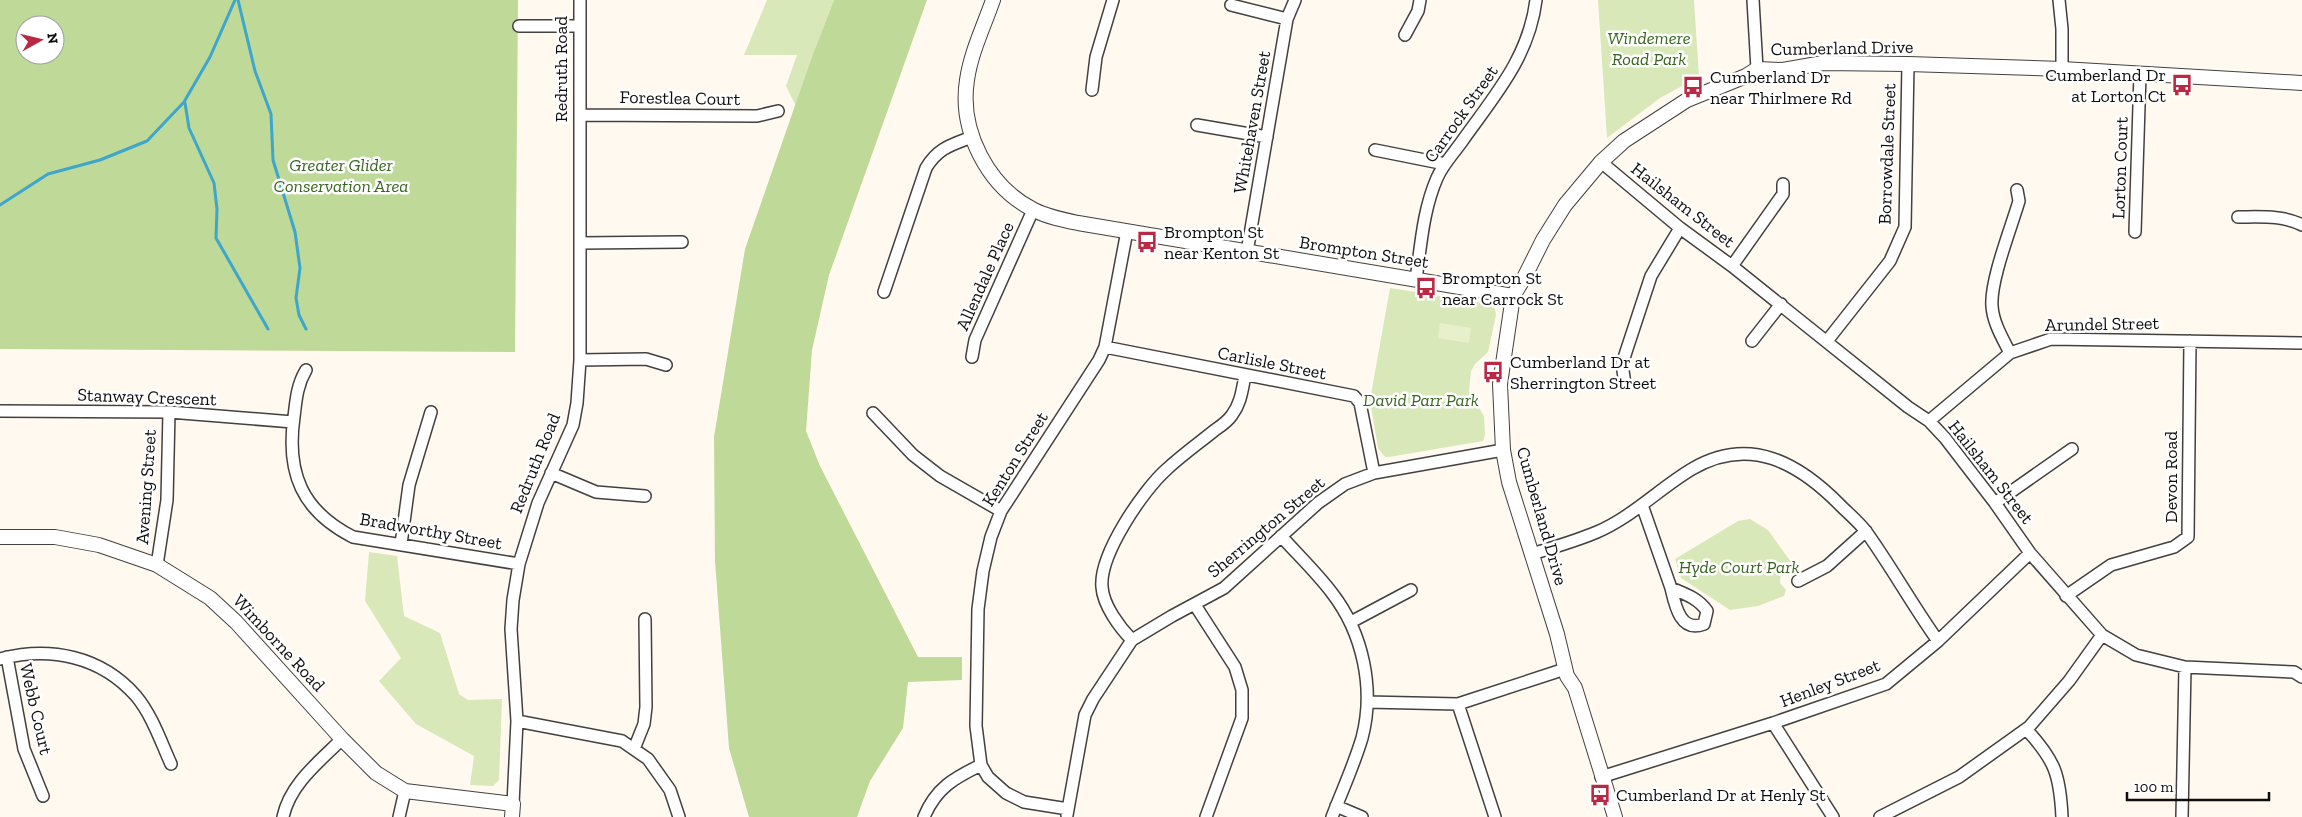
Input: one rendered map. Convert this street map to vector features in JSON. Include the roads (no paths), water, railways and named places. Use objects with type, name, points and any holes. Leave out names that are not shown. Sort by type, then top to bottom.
[{"type":"street","name":"Redruth Road","points":[[513,810],[517,721],[511,630],[512,600],[519,564],[538,503],[573,425],[577,403],[580,360],[580,0]]},
{"type":"street","name":"Brompton Street","points":[[993,0],[972,56],[966,80],[966,111],[972,137],[983,161],[997,181],[1014,197],[1034,210],[1053,218],[1513,296]]},
{"type":"street","points":[[1092,90],[1096,58],[1113,0]]},
{"type":"street","name":"Whitehaven Street","points":[[1248,252],[1287,19],[1295,0]]},
{"type":"street","points":[[1405,35],[1418,11],[1420,0]]},
{"type":"street","name":"Carrock Street","points":[[1416,279],[1427,208],[1438,178],[1445,164],[1514,68],[1527,42],[1534,18],[1536,0]]},
{"type":"street","points":[[1753,0],[1757,69]]},
{"type":"street","points":[[2060,0],[2062,69]]},
{"type":"street","points":[[1231,5],[1287,19]]},
{"type":"street","points":[[520,26],[580,26]]},
{"type":"street","name":"Cumberland Drive","points":[[1614,817],[1575,688],[1565,669],[1561,647],[1509,482],[1502,450],[1500,384],[1513,296],[1543,240],[1565,205],[1601,162],[1631,136],[1687,100],[1746,76],[1757,69],[1782,70],[1823,64],[1908,64],[2062,69],[2302,83]]},
{"type":"street","name":"Borrowdale Street","points":[[1826,340],[1890,261],[1905,227],[1908,64]]},
{"type":"street","name":"Lorton Court","points":[[2135,232],[2140,74]]},
{"type":"street","name":"Forestlea Court","points":[[580,114],[757,116],[778,111]]},
{"type":"street","points":[[1197,125],[1267,137]]},
{"type":"street","points":[[884,292],[926,168],[935,154],[942,149],[972,137]]},
{"type":"street","points":[[1375,150],[1445,164]]},
{"type":"street","name":"Hailsham Street","points":[[1601,162],[1680,228],[1732,266],[1908,407],[1929,421],[1945,438],[1995,503],[2030,553],[2102,635],[2136,655],[2185,667],[2294,672],[2302,677]]},
{"type":"street","points":[[1732,266],[1783,194],[1783,184]]},
{"type":"street","points":[[2010,353],[1996,323],[1992,307],[1993,288],[2020,201],[2017,190]]},
{"type":"street","name":"Allendale Place","points":[[972,357],[975,340],[1034,210]]},
{"type":"street","points":[[2238,216],[2272,216],[2294,221],[2302,225]]},
{"type":"street","points":[[1625,384],[1622,364],[1650,276],[1680,228]]},
{"type":"street","name":"Kenton Street","points":[[980,765],[976,726],[978,609],[983,571],[991,537],[1001,511],[1099,360],[1104,347],[1127,231]]},
{"type":"street","points":[[580,242],[682,242]]},
{"type":"street","points":[[1752,341],[1781,304]]},
{"type":"street","name":"Arundel Street","points":[[1929,421],[2010,353],[2051,339],[2302,343]]},
{"type":"street","name":"Devon Road","points":[[2066,596],[2111,565],[2174,547],[2188,537],[2190,341]]},
{"type":"street","name":"Carlisle Street","points":[[1104,347],[1354,396],[1360,403],[1374,474]]},
{"type":"street","points":[[580,360],[646,359],[666,365]]},
{"type":"street","name":"Bradworthy Street","points":[[306,370],[298,384],[291,445],[294,469],[299,485],[318,514],[334,528],[353,537],[519,564]]},
{"type":"street","points":[[1132,640],[1126,635],[1106,602],[1102,588],[1103,570],[1129,514],[1137,503],[1165,470],[1231,418],[1240,403],[1245,376]]},
{"type":"street","name":"Stanway Crescent","points":[[0,411],[169,412],[293,422]]},
{"type":"street","name":"Avening Street","points":[[157,564],[166,500],[169,412]]},
{"type":"street","points":[[401,544],[409,485],[431,412]]},
{"type":"street","points":[[873,413],[913,455],[940,476],[1001,511]]},
{"type":"street","points":[[1995,503],[2072,449]]},
{"type":"street","name":"Sherrington Street","points":[[1067,813],[1085,715],[1093,699],[1132,640],[1224,588],[1318,503],[1345,484],[1374,474],[1502,450]]},
{"type":"street","points":[[1532,554],[1598,531],[1642,505],[1693,468],[1736,455],[1753,454],[1775,458],[1792,465],[1830,495],[1866,532],[1938,641]]},
{"type":"street","points":[[551,473],[596,492],[645,496]]},
{"type":"street","points":[[1642,505],[1671,588]]},
{"type":"street","points":[[1798,581],[1827,566],[1866,532]]},
{"type":"street","points":[[1281,536],[1332,592],[1351,622],[1362,656],[1367,702],[1362,737],[1334,812],[1362,817]]},
{"type":"street","name":"Wimborne Road","points":[[0,537],[54,537],[100,545],[157,564],[210,598],[236,622],[342,739],[376,773],[405,791],[513,810]]},
{"type":"street","name":"Henley Street","points":[[1601,777],[1773,723],[1886,684],[1938,641],[2030,553]]},
{"type":"street","points":[[1351,622],[1411,590]]},
{"type":"street","points":[[1195,605],[1235,667],[1242,690],[1242,718],[1206,817]]},
{"type":"street","points":[[634,749],[644,724],[646,706],[645,619]]},
{"type":"street","points":[[1880,817],[1958,777],[2026,729],[2069,681],[2102,635]]},
{"type":"street","points":[[3,658],[54,653],[76,656],[98,667],[136,696],[147,712],[171,764]]},
{"type":"street","name":"Webb Court","points":[[3,658],[24,749],[44,796]]},
{"type":"street","points":[[2182,817],[2185,667]]},
{"type":"street","points":[[1367,702],[1458,704],[1565,669]]},
{"type":"street","points":[[1458,704],[1495,817]]},
{"type":"street","points":[[517,721],[622,741],[648,759],[670,790],[679,817]]},
{"type":"street","points":[[1773,723],[1833,817]]},
{"type":"street","points":[[2026,729],[2045,750],[2056,773],[2061,791],[2062,817]]},
{"type":"street","points":[[283,817],[291,795],[301,780],[342,739]]},
{"type":"street","points":[[924,817],[935,796],[952,780],[980,765],[988,777],[1006,793],[1024,802],[1067,813]]},
{"type":"street","points":[[400,817],[405,791]]},
{"type":"waterway","points":[[0,205],[48,174],[100,160],[147,141],[184,102],[210,57],[235,0]]},
{"type":"waterway","points":[[238,0],[255,71],[271,114],[273,160],[295,232],[300,268],[296,298],[299,315],[306,329]]},
{"type":"waterway","points":[[185,103],[189,128],[214,183],[217,209],[216,238],[268,329]]},
{"type":"place","name":"Cumberland Dr at Lorton Ct","points":[[2182,85]]},
{"type":"place","name":"Cumberland Dr near Thirlmere Rd","points":[[1693,87]]},
{"type":"place","name":"Brompton St near Kenton St","points":[[1147,242]]},
{"type":"place","name":"Brompton St near Carrock St","points":[[1426,288]]},
{"type":"place","name":"Cumberland Dr at Sherrington Street","points":[[1493,372]]},
{"type":"place","name":"Cumberland Dr at Henly St","points":[[1600,795]]},
{"type":"park label","name":"Windemere Road Park","points":[[1649,48]]},
{"type":"park label","name":"Greater Glider Conservation Area","points":[[341,175]]},
{"type":"park label","name":"David Parr Park","points":[[1421,400]]},
{"type":"park label","name":"Hyde Court Park","points":[[1739,567]]}]
